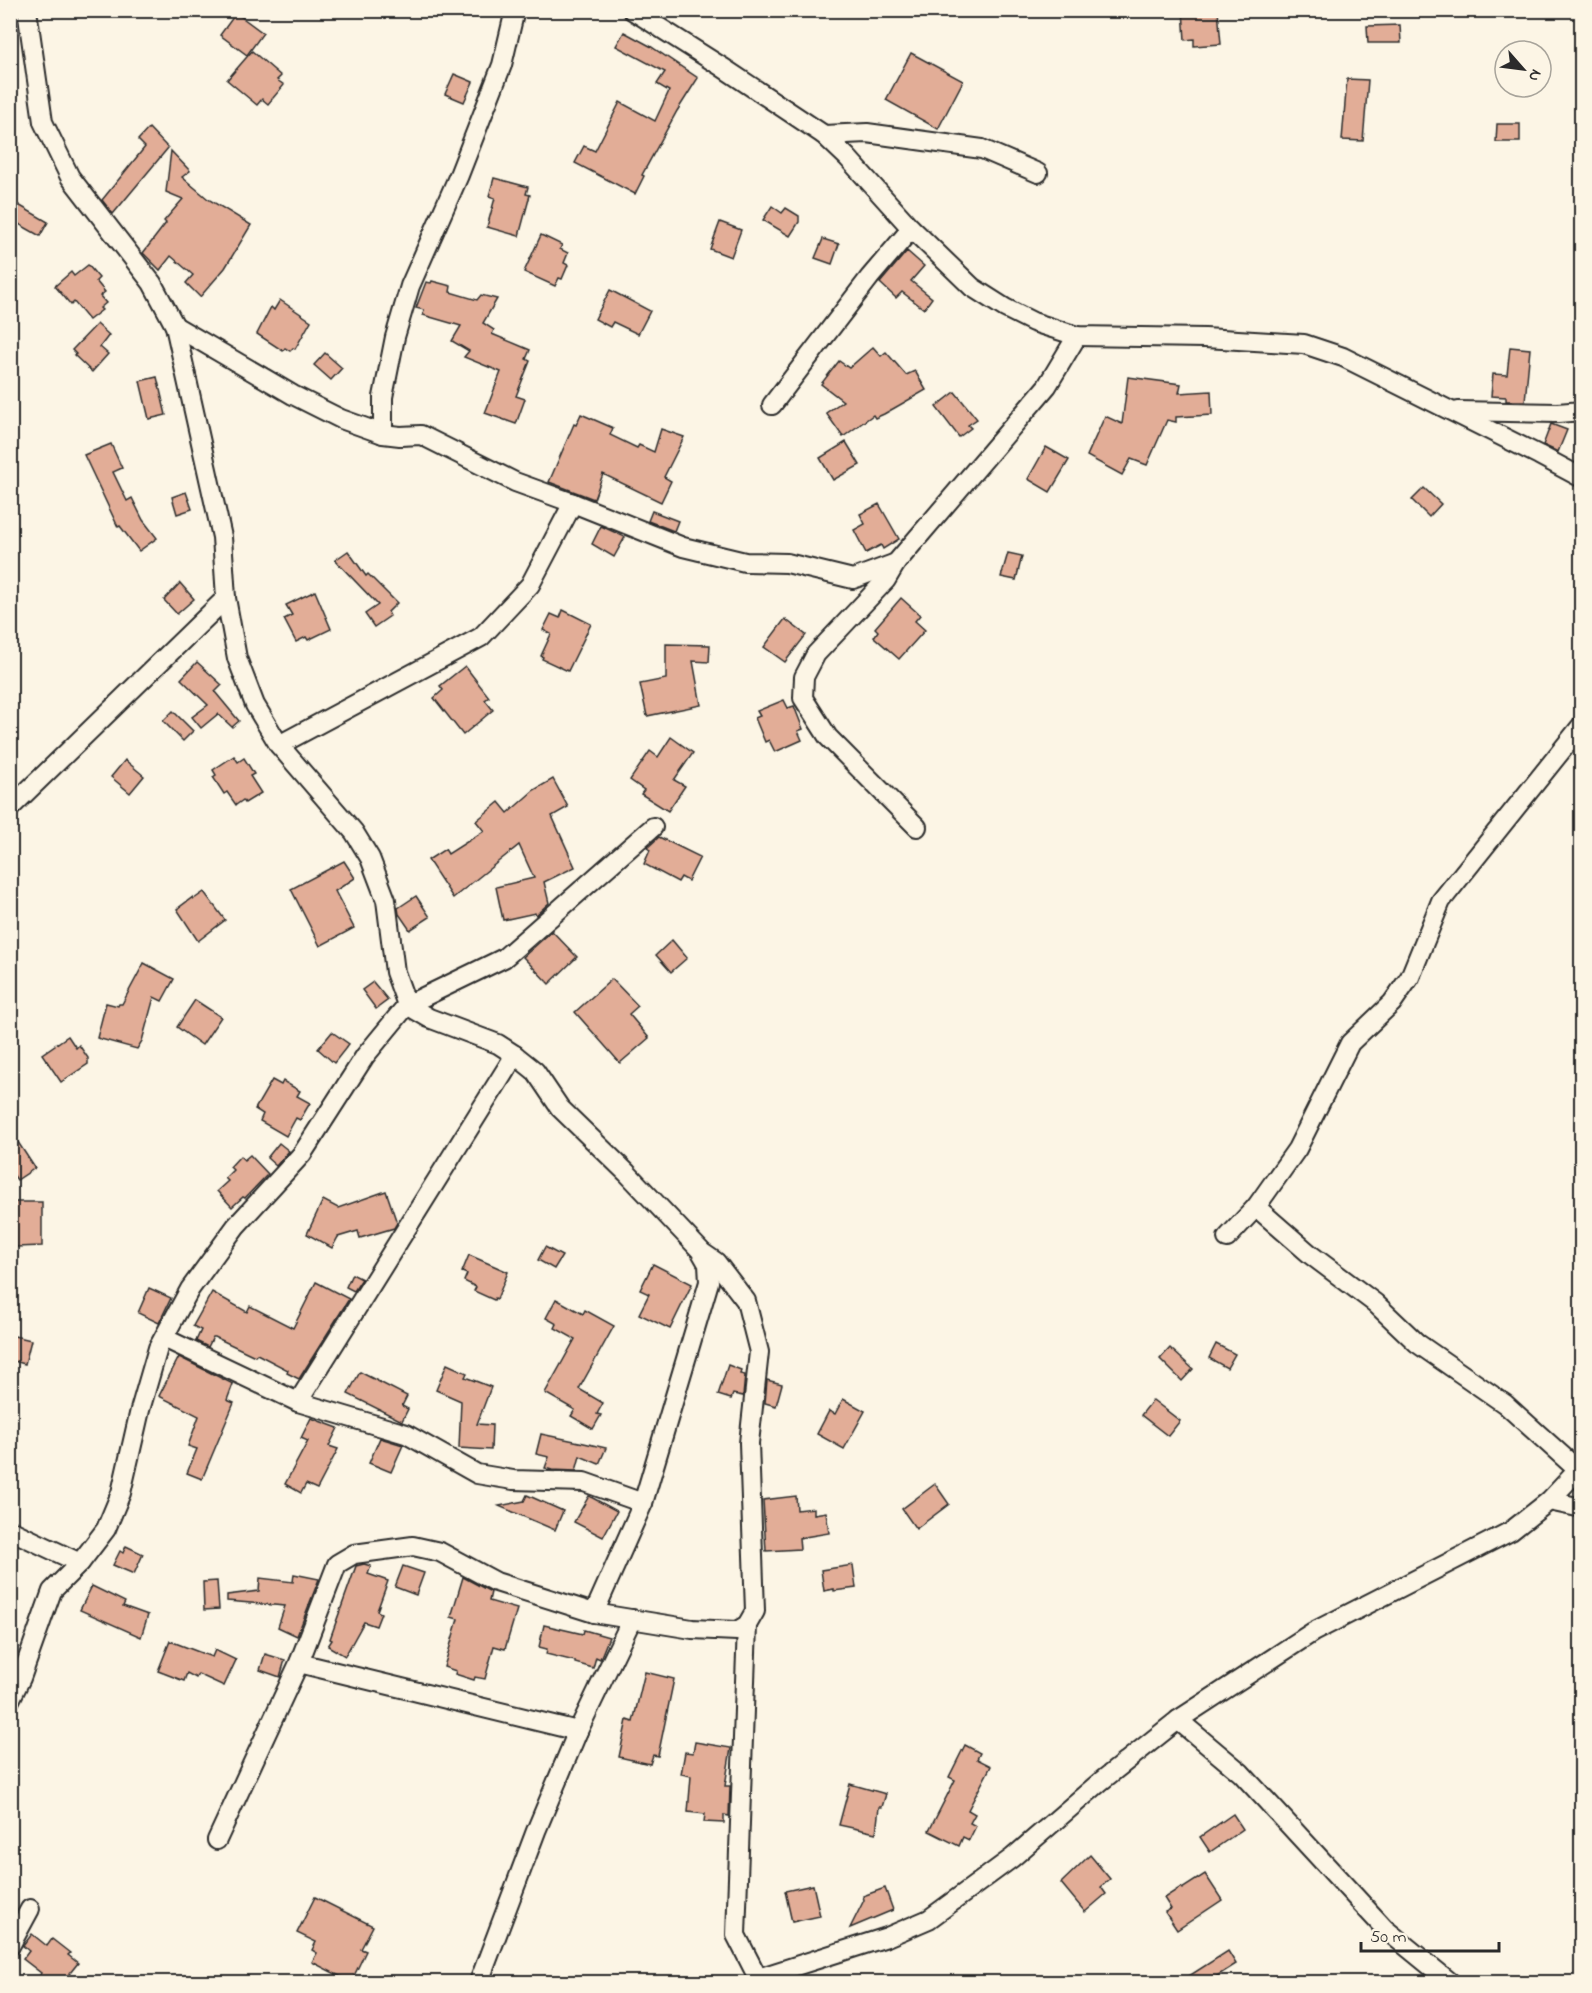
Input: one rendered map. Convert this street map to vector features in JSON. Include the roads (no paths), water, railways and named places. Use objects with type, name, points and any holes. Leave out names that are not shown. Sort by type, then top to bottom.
[{"type":"street","points":[[27,10],[43,123],[70,177],[152,283],[175,326],[222,537],[226,598],[237,658],[255,705],[279,745],[354,832],[370,858],[386,900],[395,972],[407,1005],[429,1018],[498,1044],[535,1071],[560,1108],[627,1173],[700,1250],[716,1262],[746,1301],[759,1352],[749,1443],[755,1611],[747,1625],[736,1935],[756,1980],[887,1937],[929,1919],[1012,1858],[1100,1782],[1178,1720],[1313,1632],[1510,1531],[1549,1501],[1580,1467],[1505,1404],[1417,1343],[1375,1303],[1311,1255],[1256,1207]]},
{"type":"street","points":[[383,434],[384,397],[394,337],[410,286],[459,175],[501,65],[515,10]]},
{"type":"street","points":[[632,10],[824,135],[910,227],[972,286],[996,303],[1033,322],[1077,336],[1205,338],[1304,344],[1343,357],[1581,478]]},
{"type":"street","points":[[824,135],[867,133],[982,149],[1038,173]]},
{"type":"street","points":[[772,405],[910,227]]},
{"type":"street","points":[[175,326],[341,419],[383,434],[421,435],[516,482],[683,547],[745,562],[787,563],[853,579],[896,563]]},
{"type":"street","points":[[917,827],[828,737],[803,698],[804,677],[816,654],[885,580],[896,563],[1047,386],[1077,336]]},
{"type":"street","points":[[1453,411],[1558,413],[1581,411]]},
{"type":"street","points":[[279,745],[481,638],[530,585],[573,503]]},
{"type":"street","points":[[10,808],[226,598]]},
{"type":"street","points":[[1227,1238],[1256,1207],[1297,1149],[1350,1043],[1392,1003],[1410,977],[1441,901],[1581,725]]},
{"type":"street","points":[[10,1700],[21,1678],[52,1591],[80,1563],[106,1529],[121,1493],[140,1410],[158,1348],[197,1280],[236,1226],[302,1154],[365,1056],[407,1005],[504,958],[653,827]]},
{"type":"street","points":[[298,1402],[515,1055]]},
{"type":"street","points":[[594,1612],[643,1503],[709,1282],[708,1264],[700,1250]]},
{"type":"street","points":[[164,1338],[298,1402],[406,1434],[477,1474],[513,1480],[584,1482],[643,1503]]},
{"type":"street","points":[[1549,1501],[1581,1508]]},
{"type":"street","points":[[10,1530],[80,1563]]},
{"type":"street","points":[[217,1840],[299,1663],[337,1564],[354,1554],[383,1548],[413,1546],[440,1552],[496,1582],[594,1612],[692,1629],[737,1631],[747,1625]]},
{"type":"street","points":[[479,1983],[536,1831],[578,1731],[632,1619]]},
{"type":"street","points":[[299,1663],[578,1731]]},
{"type":"street","points":[[1178,1720],[1241,1773],[1385,1929],[1450,1983]]},
{"type":"street","points":[[10,1946],[30,1909]]}]
